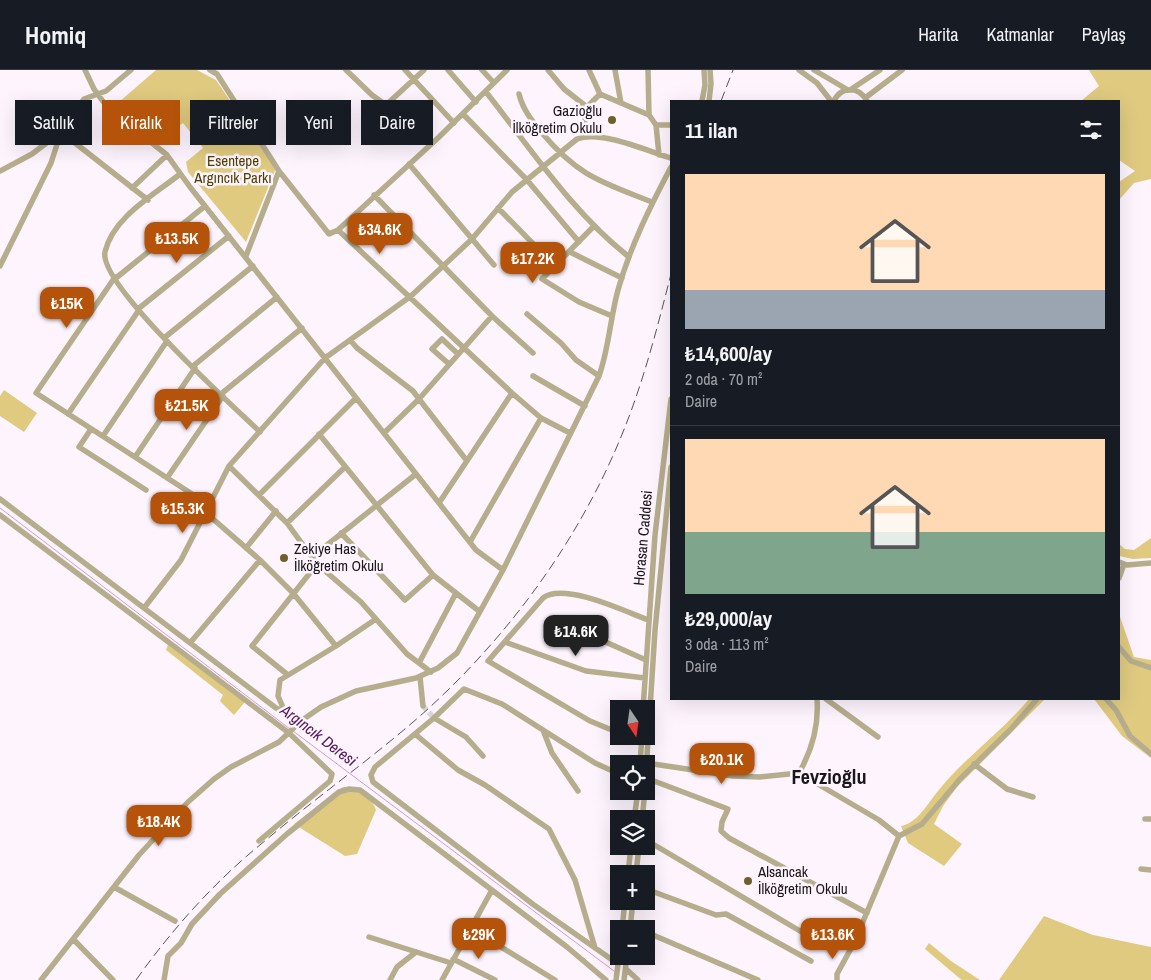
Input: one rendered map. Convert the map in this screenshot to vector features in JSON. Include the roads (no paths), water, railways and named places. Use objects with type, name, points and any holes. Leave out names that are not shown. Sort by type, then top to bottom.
[{"type":"street","points":[[85,70],[97,94],[113,112],[167,155],[205,206],[470,542],[482,556],[503,570]]},
{"type":"street","points":[[85,100],[106,91],[131,70]]},
{"type":"street","points":[[210,70],[219,72],[279,172],[329,234],[338,230],[430,145]]},
{"type":"street","points":[[346,70],[379,100]]},
{"type":"street","points":[[405,70],[454,123]]},
{"type":"street","points":[[392,100],[424,70]]},
{"type":"street","points":[[448,70],[476,102]]},
{"type":"street","points":[[482,70],[494,83]]},
{"type":"street","points":[[433,142],[507,70]]},
{"type":"street","points":[[548,70],[564,89],[587,107]]},
{"type":"street","points":[[589,70],[600,94],[649,115],[656,125],[659,154]]},
{"type":"street","points":[[614,70],[621,103]]},
{"type":"street","points":[[648,70],[649,115]]},
{"type":"street","points":[[702,100],[705,86],[704,70]]},
{"type":"street","points":[[709,100],[712,84],[710,70]]},
{"type":"street","points":[[799,70],[817,83],[831,100]]},
{"type":"street","points":[[814,70],[849,90],[859,92],[866,100],[902,70]]},
{"type":"street","points":[[833,100],[838,94],[849,90],[880,70]]},
{"type":"street","points":[[486,92],[574,205],[594,226],[629,257]]},
{"type":"street","points":[[519,94],[529,117],[559,154],[589,177],[652,202]]},
{"type":"street","points":[[582,137],[587,107],[600,94]]},
{"type":"street","points":[[463,114],[526,180],[579,242]]},
{"type":"street","points":[[656,125],[670,125]]},
{"type":"street","points":[[144,608],[175,570],[229,466],[325,358],[410,296],[472,240],[512,192],[526,180],[582,137],[602,138],[670,158]]},
{"type":"street","points":[[0,171],[32,154],[44,145]]},
{"type":"street","points":[[0,266],[51,163],[57,145]]},
{"type":"street","points":[[77,145],[148,200]]},
{"type":"street","points":[[132,188],[167,155]]},
{"type":"street","points":[[409,164],[494,265]]},
{"type":"street","points":[[41,980],[151,841],[197,794],[231,767],[279,742],[299,723],[322,707],[349,694],[420,677],[448,661],[460,648],[503,570],[599,376],[605,356],[612,316],[629,257],[652,202],[670,169]]},
{"type":"street","points":[[246,256],[279,172]]},
{"type":"street","points":[[180,174],[120,223],[106,249],[106,262],[139,309],[165,340],[260,432]]},
{"type":"street","points":[[374,195],[442,267],[533,353]]},
{"type":"street","points":[[205,206],[115,277],[36,393],[210,505]]},
{"type":"street","points":[[498,208],[556,267]]},
{"type":"street","points":[[594,226],[556,267],[542,279],[579,302],[612,316]]},
{"type":"street","points":[[338,230],[512,393],[541,418],[570,433]]},
{"type":"street","points":[[68,414],[139,309],[229,236]]},
{"type":"street","points":[[570,252],[622,278]]},
{"type":"street","points":[[103,436],[165,340],[253,266]]},
{"type":"street","points":[[135,457],[194,367],[277,297]]},
{"type":"street","points":[[527,314],[561,342],[576,360],[599,376]]},
{"type":"street","points":[[384,433],[419,399],[492,316]]},
{"type":"street","points":[[168,478],[222,395],[302,328]]},
{"type":"street","points":[[449,364],[432,349],[442,339],[458,354]]},
{"type":"street","points":[[350,340],[356,348],[413,391],[467,461]]},
{"type":"street","points":[[533,376],[585,406]]},
{"type":"street","points":[[439,503],[512,393]]},
{"type":"street","points":[[260,494],[356,398]]},
{"type":"street","name":"Horasan Caddesi","points":[[644,700],[657,516],[670,408]]},
{"type":"street","points":[[470,542],[541,418]]},
{"type":"street","points":[[91,428],[79,447],[146,490]]},
{"type":"street","points":[[319,434],[433,575],[479,612]]},
{"type":"street","points":[[229,466],[260,494],[287,523],[317,564],[361,602],[407,654],[431,672]]},
{"type":"street","points":[[287,523],[345,467]]},
{"type":"street","points":[[312,556],[416,474]]},
{"type":"street","name":"Horasan Caddesi","points":[[647,755],[655,630],[670,489]]},
{"type":"street","points":[[0,499],[276,708],[299,723]]},
{"type":"street","points":[[246,548],[276,511]]},
{"type":"street","points":[[206,512],[260,560],[293,593],[336,646]]},
{"type":"street","points":[[0,515],[290,732],[329,771],[332,778],[259,841]]},
{"type":"street","points":[[341,533],[405,600],[433,575]]},
{"type":"street","points":[[190,643],[260,560]]},
{"type":"street","points":[[1121,563],[1151,563]]},
{"type":"street","points":[[288,675],[252,646],[317,564]]},
{"type":"street","points":[[610,729],[590,721],[488,661],[543,598],[554,592],[589,599],[648,620]]},
{"type":"street","points":[[419,663],[456,593]]},
{"type":"street","points":[[286,713],[279,701],[280,680],[376,619]]},
{"type":"street","points":[[583,632],[646,660]]},
{"type":"street","points":[[505,642],[586,671],[645,678]]},
{"type":"street","points":[[1120,648],[1131,661],[1151,668]]},
{"type":"street","points":[[420,677],[424,706]]},
{"type":"street","points":[[610,770],[595,763],[502,704],[464,689],[434,718],[373,769],[371,775],[372,782],[534,905],[610,958]]},
{"type":"street","points":[[799,773],[813,742],[817,718],[817,700]]},
{"type":"street","points":[[827,700],[878,737]]},
{"type":"street","points":[[837,980],[837,974],[854,943],[899,836],[922,824],[974,764],[1011,729],[1036,700]]},
{"type":"street","points":[[1107,700],[1116,710],[1130,736],[1151,754]]},
{"type":"street","points":[[434,718],[466,737],[483,756]]},
{"type":"street","points":[[542,730],[552,752],[578,791]]},
{"type":"street","points":[[414,734],[458,770],[484,785],[552,832],[575,880],[595,948]]},
{"type":"street","points":[[655,763],[732,776],[760,777],[799,773],[879,820],[899,836]]},
{"type":"street","points":[[974,764],[1007,789],[1033,797]]},
{"type":"street","points":[[655,781],[728,809],[722,822],[721,831],[729,838],[867,913]]},
{"type":"street","points":[[164,980],[168,956],[181,943],[192,924],[220,894],[287,834],[346,789],[360,790],[573,951],[606,980]]},
{"type":"street","points":[[655,845],[800,931],[854,943]]},
{"type":"street","points":[[1141,870],[1151,870]]},
{"type":"street","points":[[114,887],[176,921]]},
{"type":"street","points":[[442,980],[492,890]]},
{"type":"street","points":[[655,892],[716,915],[726,914],[811,961]]},
{"type":"street","points":[[470,928],[555,980]]},
{"type":"street","points":[[655,936],[758,980]]},
{"type":"street","points":[[369,937],[452,961],[495,980]]},
{"type":"street","points":[[74,940],[113,980]]},
{"type":"street","points":[[390,980],[397,967],[416,952]]},
{"type":"street","points":[[616,980],[618,965]]},
{"type":"street","points":[[624,980],[626,965]]},
{"type":"street","points":[[626,969],[638,980]]},
{"type":"waterway","name":"Argıncık Deresi","points":[[0,508],[290,729]]},
{"type":"waterway","name":"Argıncık Deresi","points":[[293,731],[614,971]]},
{"type":"tunnel","points":[[423,706],[434,718]]},
{"type":"railway","points":[[721,100],[733,70]]},
{"type":"railway","points":[[136,980],[180,923],[230,871],[286,823],[429,708],[492,644],[520,609],[547,573],[571,535],[613,456],[642,379],[670,278]]},
{"type":"place","name":"Gazioğlu İlköğretim Okulu","points":[[612,120]]},
{"type":"place","name":"Zekiye Has İlköğretim Okulu","points":[[284,558]]},
{"type":"place","name":"Alsancak İlköğretim Okulu","points":[[748,881]]},
{"type":"district","name":"Fevzioğlu","points":[[829,777]]},
{"type":"park label","name":"Esentepe Argıncık Parkı","points":[[233,170]]}]
